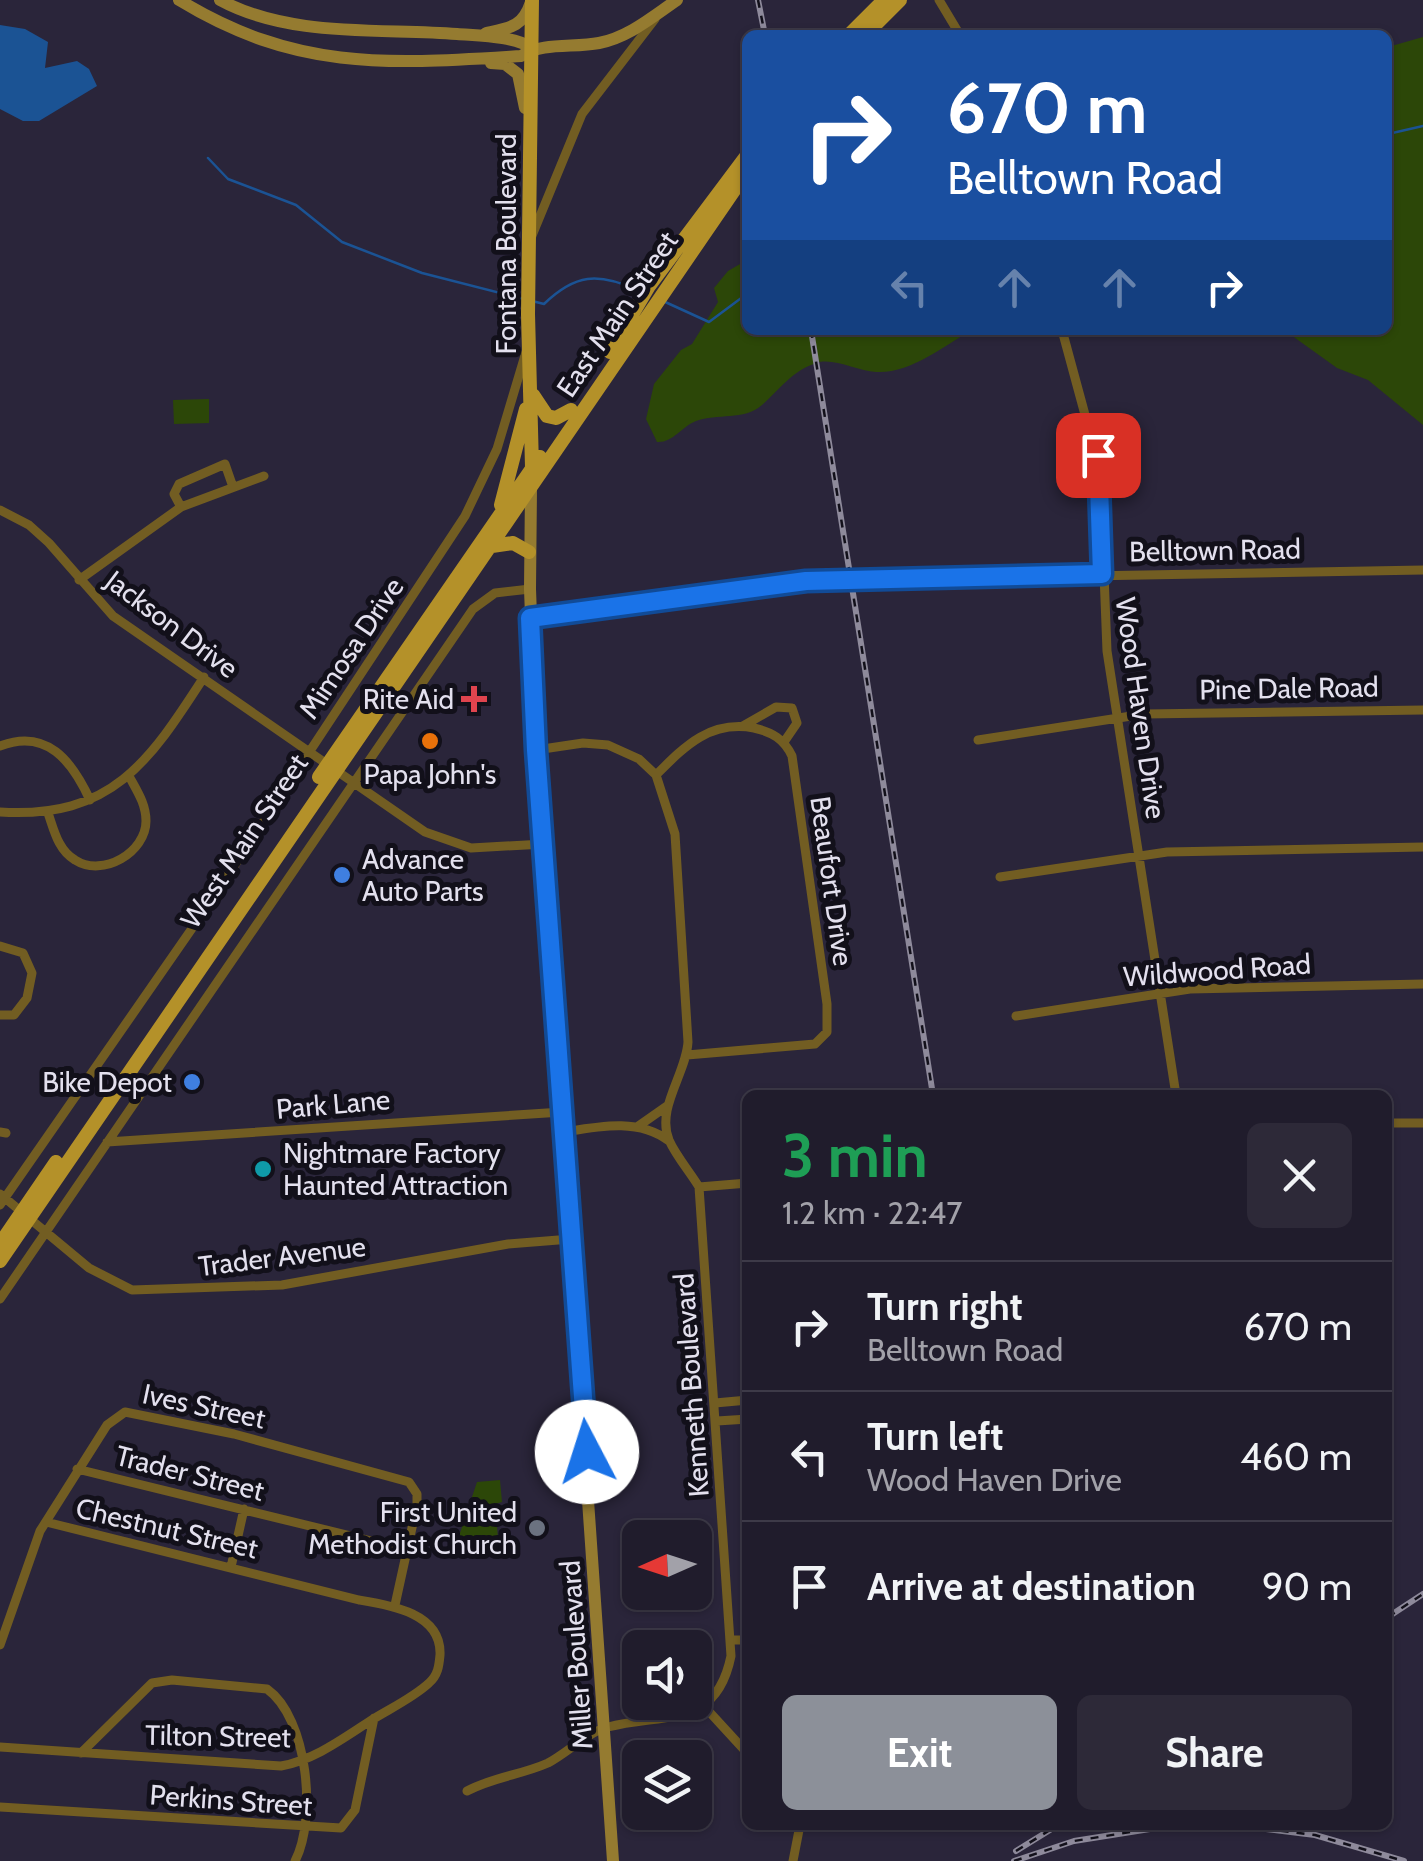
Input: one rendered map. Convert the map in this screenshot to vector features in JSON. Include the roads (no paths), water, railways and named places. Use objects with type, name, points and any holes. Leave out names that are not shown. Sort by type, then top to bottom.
[{"type":"main road","name":"Fontana Boulevard","points":[[531,488],[528,292],[532,0]]},
{"type":"main road","points":[[854,30],[884,0]]},
{"type":"main road","points":[[870,30],[900,0]]},
{"type":"main road","name":"East Main Street","points":[[532,468],[742,163]]},
{"type":"main road","name":"East Main Street","points":[[531,488],[652,294],[742,178]]},
{"type":"main road","points":[[531,389],[538,409],[547,416],[556,418],[571,410]]},
{"type":"main road","points":[[497,516],[531,389]]},
{"type":"main road","name":"West Main Street","points":[[0,1261],[26,1214],[532,468]]},
{"type":"main road","name":"West Main Street","points":[[331,768],[531,488]]},
{"type":"main road","points":[[491,546],[513,542],[529,552]]},
{"type":"main road","name":"West Main Street","points":[[0,1244],[26,1214]]},
{"type":"street","points":[[180,0],[242,33],[352,62],[521,56],[533,48],[613,39],[676,0]]},
{"type":"street","points":[[220,0],[322,28],[472,35],[521,41],[533,48]]},
{"type":"street","points":[[472,35],[514,28],[526,17],[532,0]]},
{"type":"street","points":[[939,0],[957,30]]},
{"type":"street","points":[[529,243],[582,114],[663,9]]},
{"type":"street","points":[[487,58],[488,38]]},
{"type":"street","points":[[469,60],[504,64],[518,74],[525,95],[525,160],[531,183]]},
{"type":"street","name":"Wood Haven Drive","points":[[1063,335],[1098,455],[1105,632],[1175,1090]]},
{"type":"street","name":"Mimosa Drive","points":[[2,1199],[450,539],[497,449],[529,344]]},
{"type":"street","points":[[181,507],[174,494],[179,484],[224,464],[233,486]]},
{"type":"street","points":[[79,580],[181,507],[264,476]]},
{"type":"street","name":"Miller Boulevard","points":[[531,488],[530,618],[536,750],[607,1727],[613,1861]]},
{"type":"street","name":"Jackson Drive","points":[[0,510],[29,525],[113,616],[354,784],[449,844],[489,849],[544,844]]},
{"type":"street","name":"Belltown Road","points":[[530,618],[806,581],[1423,570]]},
{"type":"street","points":[[0,1299],[472,609],[495,593],[530,589]]},
{"type":"street","points":[[0,812],[48,812],[90,800],[130,776],[160,744],[204,677]]},
{"type":"street","points":[[536,750],[583,743],[608,745],[639,759],[656,775],[704,733],[743,726],[776,707],[792,708],[797,723],[784,742],[743,726]]},
{"type":"street","name":"Pine Dale Road","points":[[978,740],[1174,712],[1423,710]]},
{"type":"street","points":[[0,746],[28,740],[46,743],[78,776],[90,800]]},
{"type":"street","name":"Beaufort Drive","points":[[687,1055],[806,1046],[827,1032],[827,1004],[792,756],[784,742]]},
{"type":"street","name":"Kenneth Boulevard","points":[[656,775],[675,834],[687,1055],[667,1106],[670,1141],[699,1187],[731,1640],[722,1686],[712,1695]]},
{"type":"street","points":[[48,812],[57,841],[76,862],[92,866],[121,860],[142,839],[146,824],[144,806],[130,776]]},
{"type":"street","points":[[1000,878],[1167,852],[1423,847]]},
{"type":"street","points":[[0,946],[23,953],[32,973],[20,1009],[14,1015],[0,1015]]},
{"type":"street","name":"Wildwood Road","points":[[1016,1016],[1211,987],[1423,984]]},
{"type":"street","points":[[637,1127],[667,1106]]},
{"type":"street","name":"Park Lane","points":[[107,1142],[562,1112]]},
{"type":"street","points":[[1392,1123],[1423,1122]]},
{"type":"street","points":[[564,1132],[637,1127],[670,1141]]},
{"type":"street","points":[[699,1187],[742,1183]]},
{"type":"street","name":"Trader Avenue","points":[[2,1199],[48,1230],[109,1282],[144,1291],[282,1284],[508,1244],[572,1238]]},
{"type":"street","points":[[715,1403],[742,1401]]},
{"type":"street","name":"Ives Street","points":[[0,1646],[25,1565],[46,1522],[107,1425],[125,1412],[234,1434],[409,1482],[418,1499],[395,1605]]},
{"type":"street","points":[[716,1421],[742,1419]]},
{"type":"street","name":"Trader Street","points":[[78,1469],[408,1550]]},
{"type":"street","points":[[231,1567],[244,1509]]},
{"type":"street","name":"Chestnut Street","points":[[46,1522],[395,1605]]},
{"type":"street","name":"Tilton Street","points":[[0,1747],[281,1766],[306,1760],[426,1686],[438,1670],[440,1648],[432,1629],[395,1605]]},
{"type":"street","points":[[731,1640],[742,1640]]},
{"type":"street","points":[[82,1754],[148,1686],[164,1680],[268,1690],[278,1698],[306,1760],[295,1861]]},
{"type":"street","points":[[712,1714],[742,1747]]},
{"type":"street","name":"Perkins Street","points":[[0,1808],[334,1829],[350,1820],[374,1718]]},
{"type":"street","points":[[467,1792],[552,1761],[607,1727],[659,1720]]},
{"type":"street","points":[[793,1861],[799,1830]]},
{"type":"water","points":[[0,25],[25,29],[48,42],[45,68],[77,61],[89,69],[97,86],[39,121],[23,121],[0,109]]},
{"type":"waterway","points":[[1392,133],[1423,126]]},
{"type":"waterway","points":[[208,158],[228,179],[296,205],[342,242],[422,273],[524,299]]},
{"type":"waterway","points":[[532,301],[544,304],[566,287],[587,279],[610,280],[637,290]]},
{"type":"waterway","points":[[663,301],[709,322],[742,297]]},
{"type":"railway","points":[[758,0],[764,30]]},
{"type":"railway","points":[[812,335],[932,1090]]},
{"type":"railway","points":[[1392,1614],[1423,1594]]},
{"type":"railway","points":[[1016,1851],[1050,1830]]},
{"type":"railway","points":[[1014,1861],[1074,1841],[1143,1830]]},
{"type":"railway","points":[[1274,1830],[1315,1835],[1404,1861]]},
{"type":"place","name":"Rite Aid","points":[[474,699]]},
{"type":"place","name":"Papa John's","points":[[430,741]]},
{"type":"place","name":"Advance Auto Parts","points":[[342,875]]},
{"type":"place","name":"Bike Depot","points":[[192,1082]]},
{"type":"place","name":"Nightmare Factory Haunted Attraction","points":[[263,1169]]},
{"type":"place","name":"First United Methodist Church","points":[[537,1528]]}]
